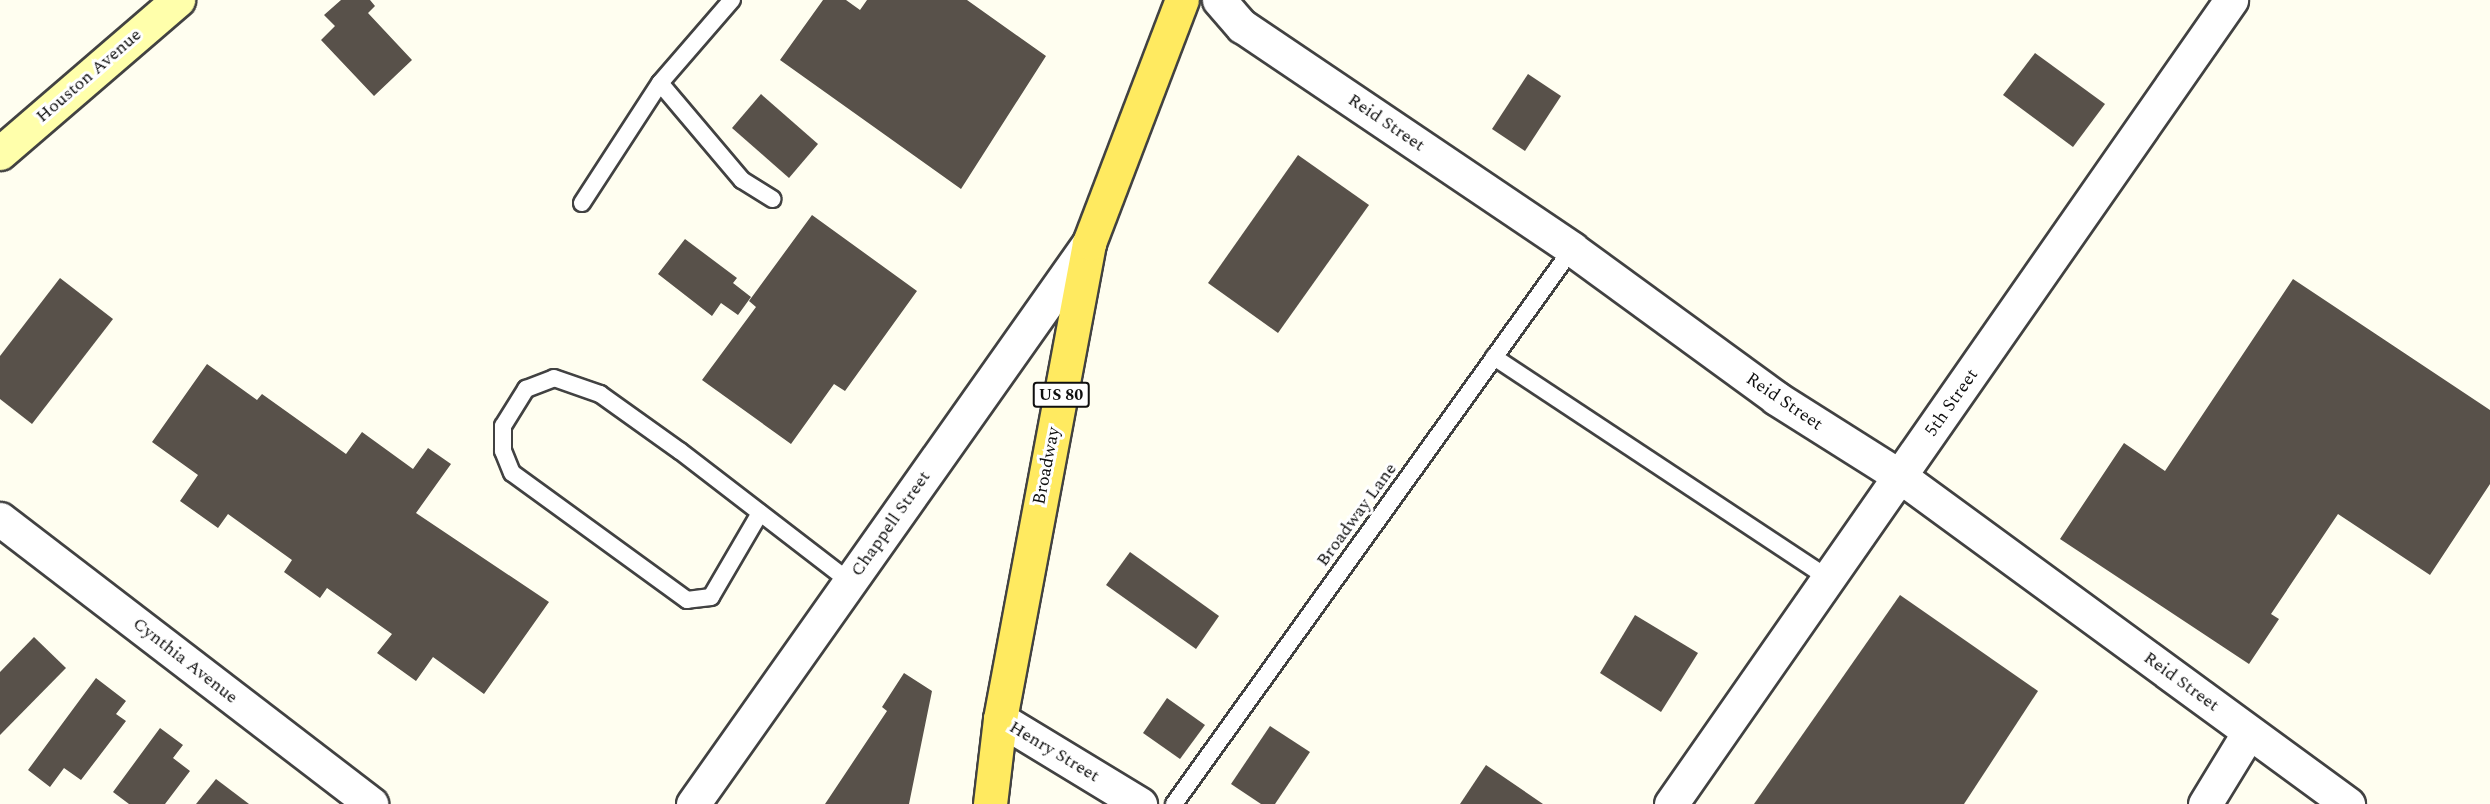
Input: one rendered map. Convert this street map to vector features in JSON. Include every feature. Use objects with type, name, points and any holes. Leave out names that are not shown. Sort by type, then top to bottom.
[{"type":"main road","name":"Broadway","points":[[990,804],[1000,719],[1089,243],[1182,0]]},
{"type":"street","name":"Houston Avenue","points":[[0,153],[177,0]]},
{"type":"street","name":"Reid Street","points":[[1220,0],[1242,26],[1572,249],[1776,398],[1901,477],[2348,804]]},
{"type":"street","name":"5th Street","points":[[1671,804],[1901,477],[2231,0]]},
{"type":"street","name":"Chappell Street","points":[[693,804],[1089,243]]},
{"type":"street","name":"Cynthia Avenue","points":[[0,519],[371,804]]},
{"type":"street","name":"Henry Street","points":[[1000,719],[1140,804]]},
{"type":"street","points":[[2205,804],[2249,732]]},
{"type":"lane","points":[[582,203],[660,83],[732,0]]},
{"type":"lane","points":[[660,83],[742,180],[773,200]]},
{"type":"lane","name":"Broadway Lane","points":[[1174,804],[1572,249]]},
{"type":"lane","points":[[1494,357],[1829,579]]},
{"type":"lane","points":[[760,513],[711,597],[687,600],[512,473],[502,452],[503,426],[526,389],[555,378],[600,394],[760,513],[850,582]]},
{"type":"building","points":[[341,0],[370,0],[375,6],[368,13],[412,60],[374,96],[321,40],[335,26],[324,15]]},
{"type":"building","points":[[823,0],[846,0],[860,10],[867,0],[967,0],[1046,56],[961,189],[780,60]]},
{"type":"building","points":[[2035,53],[2105,104],[2073,147],[2003,95]]},
{"type":"building","points":[[1528,74],[1561,96],[1525,151],[1492,129]]},
{"type":"building","points":[[761,94],[818,144],[789,178],[732,128]]},
{"type":"building","points":[[1298,155],[1369,205],[1278,333],[1208,283]]},
{"type":"building","points":[[812,215],[917,291],[845,391],[834,384],[791,444],[702,380],[756,307],[749,301]]},
{"type":"building","points":[[685,239],[737,278],[733,283],[751,297],[738,315],[721,303],[712,316],[658,274]]},
{"type":"building","points":[[60,278],[113,319],[32,424],[0,399],[0,356]]},
{"type":"building","points":[[2293,279],[2490,410],[2490,484],[2430,575],[2338,514],[2271,614],[2279,619],[2249,664],[2060,539],[2124,443],[2165,471]]},
{"type":"building","points":[[207,364],[257,400],[262,394],[346,454],[362,432],[413,469],[428,448],[451,464],[416,513],[549,602],[484,694],[433,657],[416,681],[377,653],[392,634],[327,588],[320,598],[284,572],[292,560],[228,514],[218,528],[180,501],[198,475],[152,442]]},
{"type":"building","points":[[1130,552],[1219,616],[1196,649],[1106,585]]},
{"type":"building","points":[[1900,595],[2038,691],[1964,804],[1754,804]]},
{"type":"building","points":[[1635,615],[1698,653],[1661,712],[1600,673]]},
{"type":"building","points":[[34,637],[66,668],[0,735],[0,672]]},
{"type":"building","points":[[904,673],[932,691],[909,804],[825,804],[887,711],[882,707]]},
{"type":"building","points":[[96,678],[126,701],[116,714],[126,721],[81,780],[64,768],[50,787],[28,770]]},
{"type":"building","points":[[1167,698],[1205,725],[1180,759],[1143,733]]},
{"type":"building","points":[[1270,726],[1310,752],[1275,804],[1261,804],[1231,784]]},
{"type":"building","points":[[160,728],[183,745],[173,758],[190,771],[165,804],[129,804],[113,792]]},
{"type":"building","points":[[1486,765],[1543,804],[1460,804]]},
{"type":"building","points":[[216,779],[249,804],[196,804]]}]
